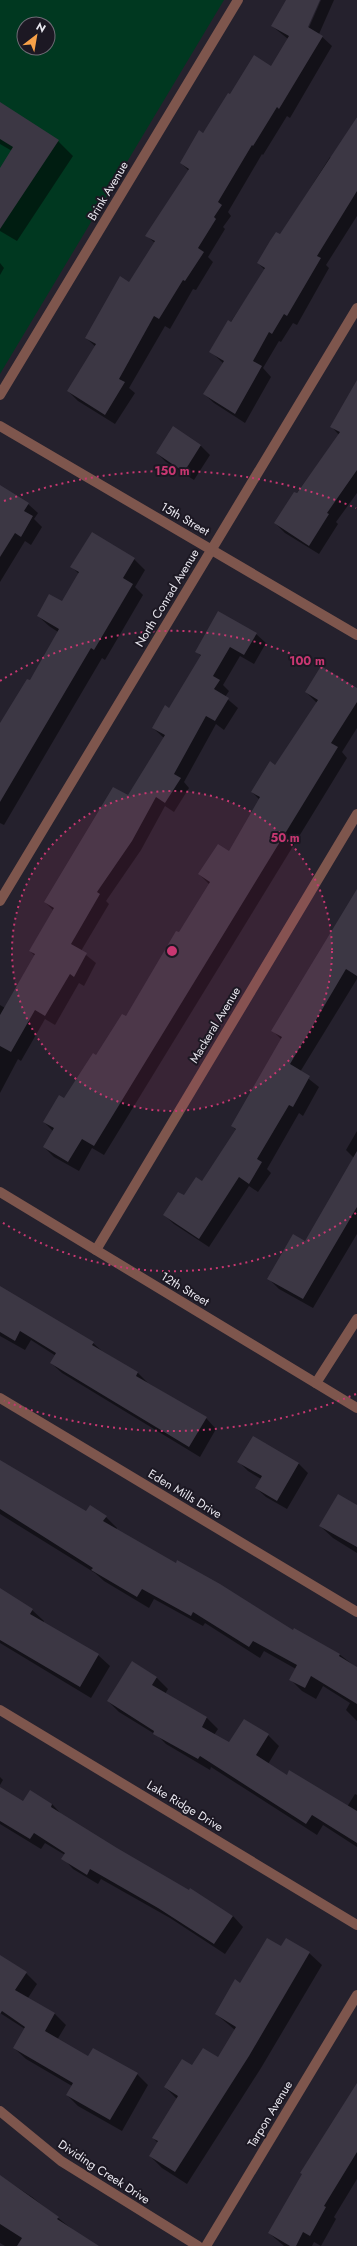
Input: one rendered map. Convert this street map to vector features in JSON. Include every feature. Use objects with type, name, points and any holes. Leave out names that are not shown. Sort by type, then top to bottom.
[{"type":"street","name":"Brink Avenue","points":[[0,396],[238,0]]},
{"type":"street","name":"North Conrad Avenue","points":[[0,900],[357,308]]},
{"type":"street","name":"15th Street","points":[[0,426],[357,635]]},
{"type":"street","name":"Mackeral Avenue","points":[[96,1250],[357,814]]},
{"type":"street","name":"12th Street","points":[[0,1192],[357,1408]]},
{"type":"street","points":[[316,1383],[357,1319]]},
{"type":"street","name":"Eden Mills Drive","points":[[0,1398],[357,1612]]},
{"type":"street","name":"Lake Ridge Drive","points":[[0,1710],[357,1925]]},
{"type":"street","name":"Tarpon Avenue","points":[[206,2246],[357,1995]]},
{"type":"street","name":"Dividing Creek Drive","points":[[0,2111],[61,2161],[198,2246]]},
{"type":"green space","points":[[0,0],[224,0],[0,374]]},
{"type":"building","points":[[286,0],[320,0],[308,27],[323,36],[279,109],[277,107],[253,146],[252,145],[218,202],[222,205],[214,217],[216,219],[198,248],[204,252],[185,281],[183,280],[159,319],[154,316],[119,379],[125,382],[105,415],[67,391],[96,344],[85,338],[120,276],[129,282],[155,241],[145,236],[189,169],[180,163],[199,130],[203,133],[228,93],[230,94],[254,55],[271,66],[289,36],[271,26]]},
{"type":"building","points":[[0,102],[59,140],[0,229],[0,168],[13,147],[0,139]]},
{"type":"building","points":[[357,117],[357,191],[317,256],[321,258],[287,316],[284,314],[272,334],[269,332],[253,361],[262,366],[235,414],[203,394],[224,361],[209,352],[228,320],[231,322],[265,268],[257,263],[270,241],[276,232],[280,234]]},
{"type":"building","points":[[357,380],[357,470],[327,513],[329,514],[309,546],[274,523],[294,492],[297,493],[340,432],[330,427]]},
{"type":"building","points":[[173,426],[201,445],[184,472],[156,453]]},
{"type":"building","points":[[0,485],[29,503],[24,511],[33,516],[21,537],[15,533],[0,557]]},
{"type":"building","points":[[92,532],[135,558],[123,578],[133,584],[94,650],[91,648],[0,802],[0,723],[27,679],[30,680],[59,629],[37,616],[49,594],[62,601],[79,572],[70,567]]},
{"type":"building","points":[[218,611],[257,633],[244,655],[230,647],[213,676],[220,680],[214,689],[229,698],[215,721],[206,716],[174,774],[181,778],[165,803],[156,797],[132,841],[97,892],[100,894],[71,944],[87,953],[74,977],[70,974],[45,1016],[35,1010],[11,1052],[0,1046],[0,1015],[35,954],[29,951],[54,908],[44,902],[113,787],[128,795],[165,735],[152,728],[165,705],[169,708],[201,655],[195,652]]},
{"type":"building","points":[[321,666],[357,688],[357,702],[331,743],[338,747],[94,1146],[82,1139],[68,1162],[43,1147],[54,1128],[43,1122],[59,1095],[64,1098],[93,1053],[96,1055],[122,1014],[126,1016],[176,931],[179,932],[210,882],[198,874],[218,844],[229,851],[260,797],[251,792],[270,761],[275,765],[318,700],[305,692]]},
{"type":"building","points":[[357,889],[357,976],[346,969],[290,1064],[310,1076],[293,1107],[289,1105],[257,1159],[262,1162],[249,1184],[239,1177],[199,1239],[163,1215],[178,1192],[184,1195],[196,1177],[202,1181],[236,1129],[231,1126],[282,1037],[271,1031]]},
{"type":"building","points":[[357,1151],[357,1207],[303,1299],[267,1279],[293,1234],[305,1241]]},
{"type":"building","points":[[0,1286],[94,1342],[92,1345],[138,1372],[136,1376],[207,1417],[189,1447],[50,1363],[56,1353],[20,1331],[15,1341],[0,1332]]},
{"type":"building","points":[[253,1436],[299,1463],[277,1501],[255,1488],[262,1476],[237,1462]]},
{"type":"building","points":[[0,1460],[86,1511],[90,1505],[107,1516],[103,1521],[176,1563],[177,1560],[220,1584],[293,1630],[294,1628],[340,1654],[339,1656],[357,1667],[357,1704],[311,1676],[305,1688],[289,1680],[297,1665],[253,1641],[249,1647],[193,1612],[191,1616],[142,1589],[137,1597],[91,1570],[93,1568],[0,1509]]},
{"type":"building","points":[[338,1494],[357,1505],[357,1547],[319,1526]]},
{"type":"building","points":[[0,1588],[33,1609],[30,1614],[99,1654],[80,1687],[0,1640]]},
{"type":"building","points":[[132,1661],[157,1677],[152,1685],[207,1717],[202,1727],[229,1742],[244,1719],[269,1734],[256,1755],[287,1775],[289,1770],[357,1811],[357,1843],[312,1815],[306,1824],[200,1756],[198,1759],[153,1734],[154,1731],[107,1701]]},
{"type":"building","points":[[0,1787],[23,1801],[30,1790],[52,1804],[51,1807],[117,1848],[189,1890],[190,1888],[233,1916],[214,1944],[158,1908],[90,1869],[87,1875],[61,1859],[65,1853],[34,1833],[30,1839],[0,1821]]},
{"type":"building","points":[[267,1938],[281,1946],[286,1938],[310,1952],[249,2056],[175,2172],[149,2156],[158,2141],[152,2138],[178,2096],[164,2087],[182,2059],[192,2065],[203,2048],[218,2057],[236,2027],[215,2014],[235,1979],[240,1983]]},
{"type":"building","points":[[0,1955],[27,1972],[15,1990],[55,2013],[45,2031],[88,2056],[93,2048],[138,2073],[110,2120],[66,2095],[73,2083],[13,2048],[25,2027],[2,2011],[0,2014]]},
{"type":"building","points":[[357,2083],[357,2152],[324,2206],[326,2207],[310,2236],[303,2232],[296,2246],[290,2246],[268,2233],[302,2174],[300,2173]]},
{"type":"building","points":[[0,2175],[59,2217],[57,2219],[99,2246],[17,2246],[22,2238],[0,2224]]}]
